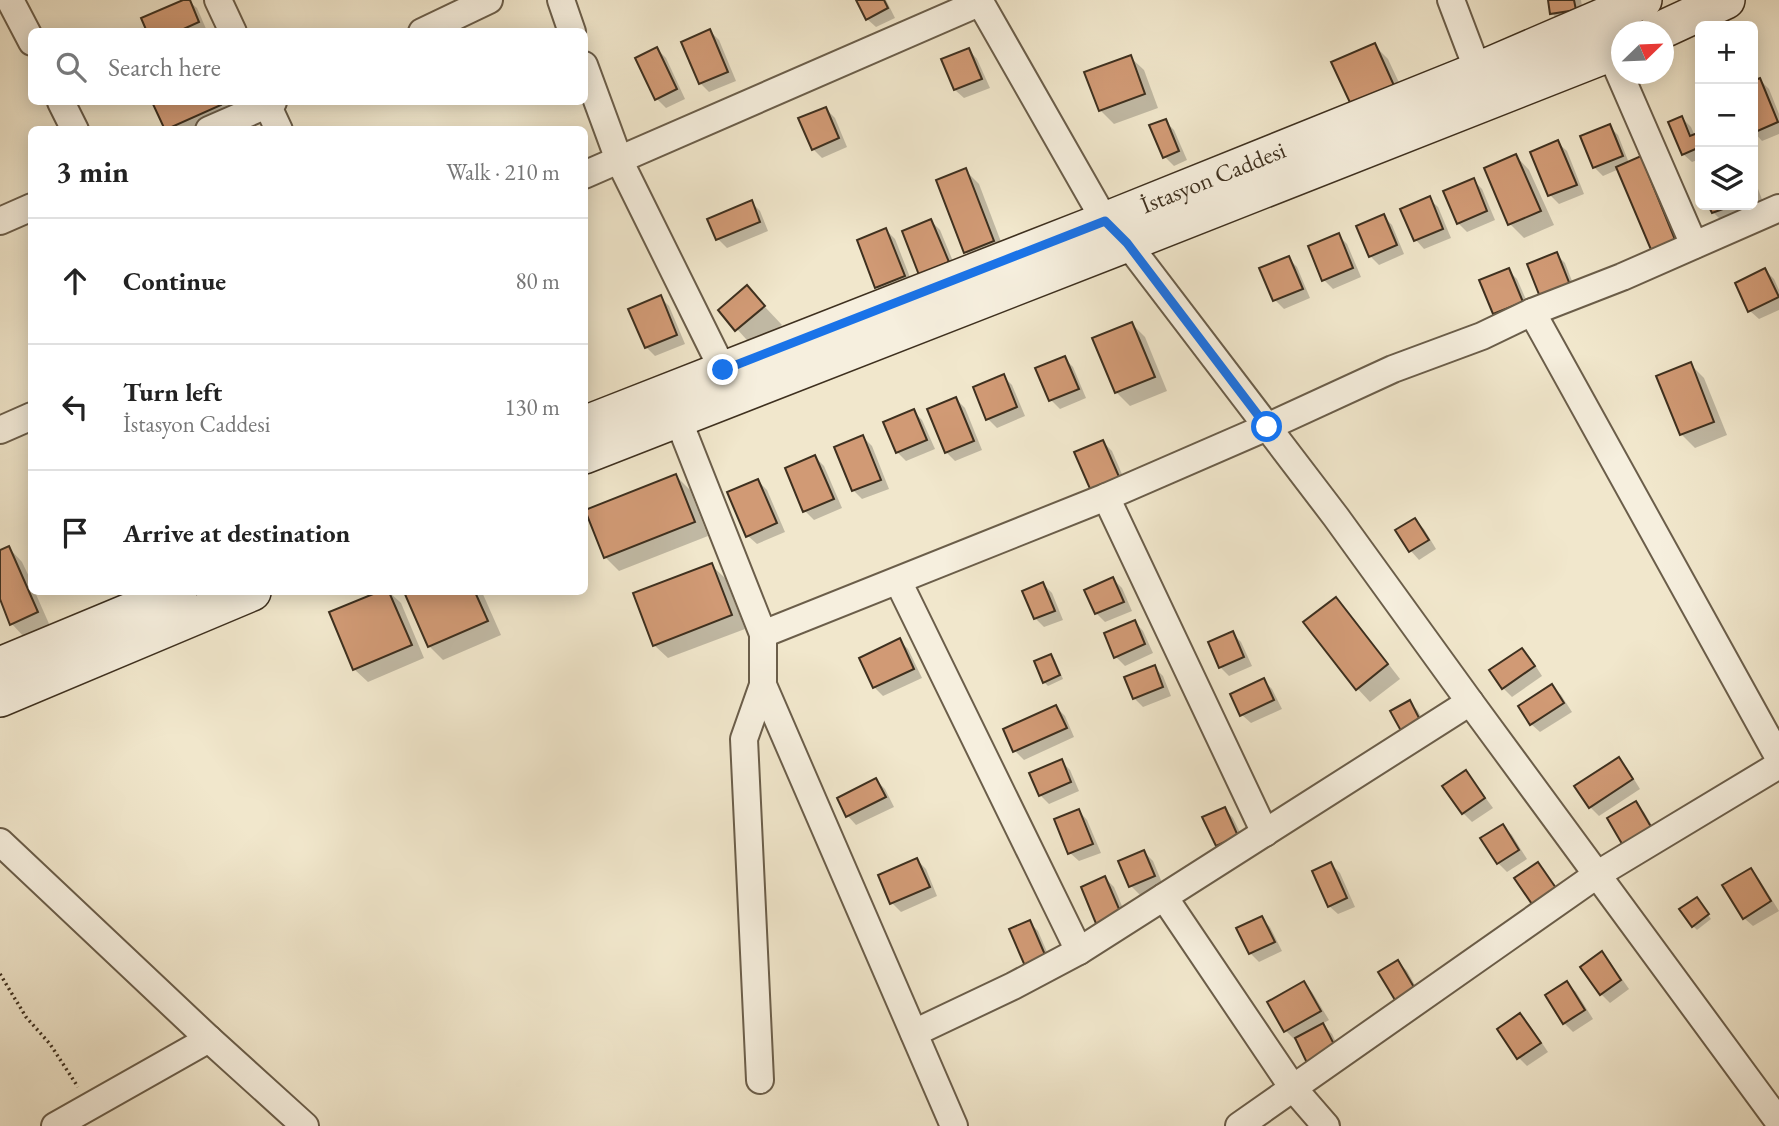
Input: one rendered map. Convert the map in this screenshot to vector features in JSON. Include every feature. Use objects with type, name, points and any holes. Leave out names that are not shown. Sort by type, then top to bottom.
[{"type":"main road","name":"İstasyon Caddesi","points":[[588,423],[723,370],[1116,232],[1478,71],[1610,40],[1643,0]]},
{"type":"main road","points":[[1674,24],[1726,0]]},
{"type":"main road","points":[[588,453],[678,419],[1116,232],[1610,40]]},
{"type":"main road","points":[[0,666],[171,595]]},
{"type":"main road","points":[[0,698],[245,595]]},
{"type":"street","points":[[10,0],[28,34]]},
{"type":"street","points":[[218,0],[231,28]]},
{"type":"street","points":[[430,28],[489,0]]},
{"type":"street","points":[[561,0],[571,28]]},
{"type":"street","points":[[1451,0],[1478,71]]},
{"type":"street","points":[[588,172],[980,1],[1116,232],[1336,517],[1779,1122]]},
{"type":"street","points":[[1610,40],[1694,245]]},
{"type":"street","points":[[588,76],[619,160],[723,370]]},
{"type":"street","points":[[62,105],[73,126]]},
{"type":"street","points":[[218,126],[263,105]]},
{"type":"street","points":[[270,105],[278,126]]},
{"type":"street","points":[[0,221],[28,209]]},
{"type":"street","points":[[763,634],[1106,497],[1393,369],[1482,336],[1532,312],[1694,245],[1777,215]]},
{"type":"street","points":[[1532,312],[1779,758]]},
{"type":"street","points":[[0,430],[28,418]]},
{"type":"street","points":[[678,419],[763,634],[763,685],[744,739],[760,1080]]},
{"type":"street","points":[[1106,497],[1265,833]]},
{"type":"street","points":[[898,581],[1079,951]]},
{"type":"street","points":[[763,685],[954,1126]]},
{"type":"street","points":[[914,1033],[1079,951],[1470,702]]},
{"type":"street","points":[[1238,1126],[1598,874],[1779,765]]},
{"type":"street","points":[[5,854],[305,1126]]},
{"type":"street","points":[[1164,897],[1293,1088],[1326,1126]]},
{"type":"street","points":[[55,1126],[209,1039]]},
{"type":"path","points":[[0,974],[26,1017],[50,1044],[89,1107]]},
{"type":"building","points":[[183,0],[190,0],[199,22],[186,28],[145,28],[141,18]]},
{"type":"building","points":[[856,0],[884,0],[888,8],[866,20]]},
{"type":"building","points":[[1548,0],[1574,0],[1576,10],[1550,14]]},
{"type":"building","points":[[710,29],[728,72],[699,84],[681,42]]},
{"type":"building","points":[[1375,43],[1396,90],[1353,109],[1331,62]]},
{"type":"building","points":[[657,47],[677,89],[655,100],[635,58]]},
{"type":"building","points":[[969,48],[982,79],[954,90],[941,59]]},
{"type":"building","points":[[1131,55],[1145,94],[1099,111],[1084,72]]},
{"type":"building","points":[[1760,78],[1778,122],[1758,131],[1758,84]]},
{"type":"building","points":[[153,105],[221,105],[174,126],[163,126]]},
{"type":"building","points":[[826,107],[839,138],[812,150],[798,118]]},
{"type":"building","points":[[1682,116],[1690,136],[1695,134],[1695,149],[1682,155],[1668,122]]},
{"type":"building","points":[[1166,119],[1179,151],[1163,158],[1149,125]]},
{"type":"building","points":[[1610,124],[1623,156],[1593,168],[1580,136]]},
{"type":"building","points":[[1558,140],[1577,185],[1548,196],[1530,152]]},
{"type":"building","points":[[1516,154],[1541,211],[1508,225],[1484,168]]},
{"type":"building","points":[[1641,156],[1676,242],[1652,252],[1616,167]]},
{"type":"building","points":[[966,168],[994,241],[964,253],[936,180]]},
{"type":"building","points":[[1474,178],[1487,211],[1457,224],[1443,191]]},
{"type":"building","points":[[1430,196],[1443,229],[1414,241],[1400,209]]},
{"type":"building","points":[[752,200],[760,222],[716,240],[707,219]]},
{"type":"building","points":[[1384,214],[1397,245],[1369,257],[1356,226]]},
{"type":"building","points":[[931,219],[949,262],[919,275],[902,231]]},
{"type":"building","points":[[886,228],[905,276],[875,288],[857,240]]},
{"type":"building","points":[[1339,233],[1353,268],[1322,281],[1308,246]]},
{"type":"building","points":[[1557,252],[1574,295],[1544,307],[1527,264]]},
{"type":"building","points":[[1289,256],[1303,289],[1273,301],[1259,268]]},
{"type":"building","points":[[1509,268],[1523,302],[1493,314],[1479,280]]},
{"type":"building","points":[[1765,268],[1779,297],[1748,312],[1735,283]]},
{"type":"building","points":[[747,285],[765,306],[735,331],[718,310]]},
{"type":"building","points":[[661,295],[677,335],[645,348],[628,309]]},
{"type":"building","points":[[1132,322],[1155,377],[1115,393],[1092,338]]},
{"type":"building","points":[[1065,356],[1079,389],[1049,401],[1035,368]]},
{"type":"building","points":[[1691,362],[1714,422],[1680,435],[1656,376]]},
{"type":"building","points":[[1004,374],[1017,407],[986,420],[973,387]]},
{"type":"building","points":[[956,397],[974,441],[945,453],[927,409]]},
{"type":"building","points":[[914,409],[927,440],[896,453],[883,422]]},
{"type":"building","points":[[863,435],[881,480],[852,491],[834,447]]},
{"type":"building","points":[[1103,440],[1120,479],[1091,491],[1074,452]]},
{"type":"building","points":[[815,455],[834,499],[803,512],[785,468]]},
{"type":"building","points":[[676,474],[695,522],[604,558],[588,518],[588,509]]},
{"type":"building","points":[[758,479],[777,523],[746,537],[727,492]]},
{"type":"building","points":[[1415,518],[1429,540],[1409,552],[1395,530]]},
{"type":"building","points":[[9,546],[28,595],[31,595],[38,612],[10,625],[0,599],[0,550]]},
{"type":"building","points":[[712,563],[732,615],[653,646],[633,593]]},
{"type":"building","points":[[1113,577],[1124,602],[1095,614],[1084,590]]},
{"type":"building","points":[[1043,582],[1055,611],[1034,619],[1022,591]]},
{"type":"building","points":[[371,595],[390,595],[412,645],[353,670],[329,612]]},
{"type":"building","points":[[405,595],[476,595],[488,621],[428,647]]},
{"type":"building","points":[[1336,597],[1388,664],[1356,690],[1303,622]]},
{"type":"building","points":[[1135,620],[1145,644],[1114,658],[1104,633]]},
{"type":"building","points":[[1233,631],[1244,657],[1219,668],[1208,642]]},
{"type":"building","points":[[900,638],[914,669],[873,688],[859,658]]},
{"type":"building","points":[[1522,648],[1535,666],[1502,689],[1489,670]]},
{"type":"building","points":[[1051,654],[1060,675],[1043,683],[1034,661]]},
{"type":"building","points":[[1155,665],[1163,687],[1133,699],[1124,677]]},
{"type":"building","points":[[1264,678],[1274,700],[1240,716],[1230,694]]},
{"type":"building","points":[[1552,684],[1564,703],[1530,725],[1518,706]]},
{"type":"building","points":[[1410,700],[1424,728],[1405,738],[1390,711]]},
{"type":"building","points":[[1056,705],[1067,728],[1013,752],[1003,729]]},
{"type":"building","points":[[1619,757],[1633,779],[1589,808],[1574,786]]},
{"type":"building","points":[[1062,759],[1071,782],[1039,796],[1029,773]]},
{"type":"building","points":[[1466,770],[1485,798],[1462,814],[1442,786]]},
{"type":"building","points":[[876,778],[886,797],[846,817],[837,798]]},
{"type":"building","points":[[1636,801],[1654,832],[1625,849],[1607,818]]},
{"type":"building","points":[[1225,807],[1238,836],[1216,846],[1202,817]]},
{"type":"building","points":[[1079,809],[1093,844],[1068,854],[1054,819]]},
{"type":"building","points":[[1503,824],[1519,850],[1497,864],[1480,838]]},
{"type":"building","points":[[1144,850],[1155,876],[1129,887],[1118,861]]},
{"type":"building","points":[[917,858],[930,887],[890,904],[878,875]]},
{"type":"building","points":[[1331,862],[1347,898],[1328,907],[1312,871]]},
{"type":"building","points":[[1538,862],[1558,891],[1534,907],[1514,878]]},
{"type":"building","points":[[1751,868],[1771,901],[1743,919],[1722,885]]},
{"type":"building","points":[[1105,876],[1122,916],[1097,926],[1081,887]]},
{"type":"building","points":[[1697,897],[1709,914],[1692,927],[1679,909]]},
{"type":"building","points":[[1262,916],[1275,942],[1249,954],[1236,928]]},
{"type":"building","points":[[1030,920],[1046,957],[1025,966],[1009,929]]},
{"type":"building","points":[[1602,951],[1621,980],[1600,995],[1580,967]]},
{"type":"building","points":[[1398,960],[1418,994],[1398,1005],[1378,972]]},
{"type":"building","points":[[1304,981],[1321,1011],[1284,1032],[1267,1002]]},
{"type":"building","points":[[1567,981],[1585,1010],[1563,1024],[1545,995]]},
{"type":"building","points":[[1520,1013],[1541,1043],[1517,1059],[1497,1029]]},
{"type":"building","points":[[1323,1023],[1337,1050],[1308,1065],[1295,1038]]},
{"type":"route","points":[[723,370],[1105,221],[1127,243],[1267,427]]}]
